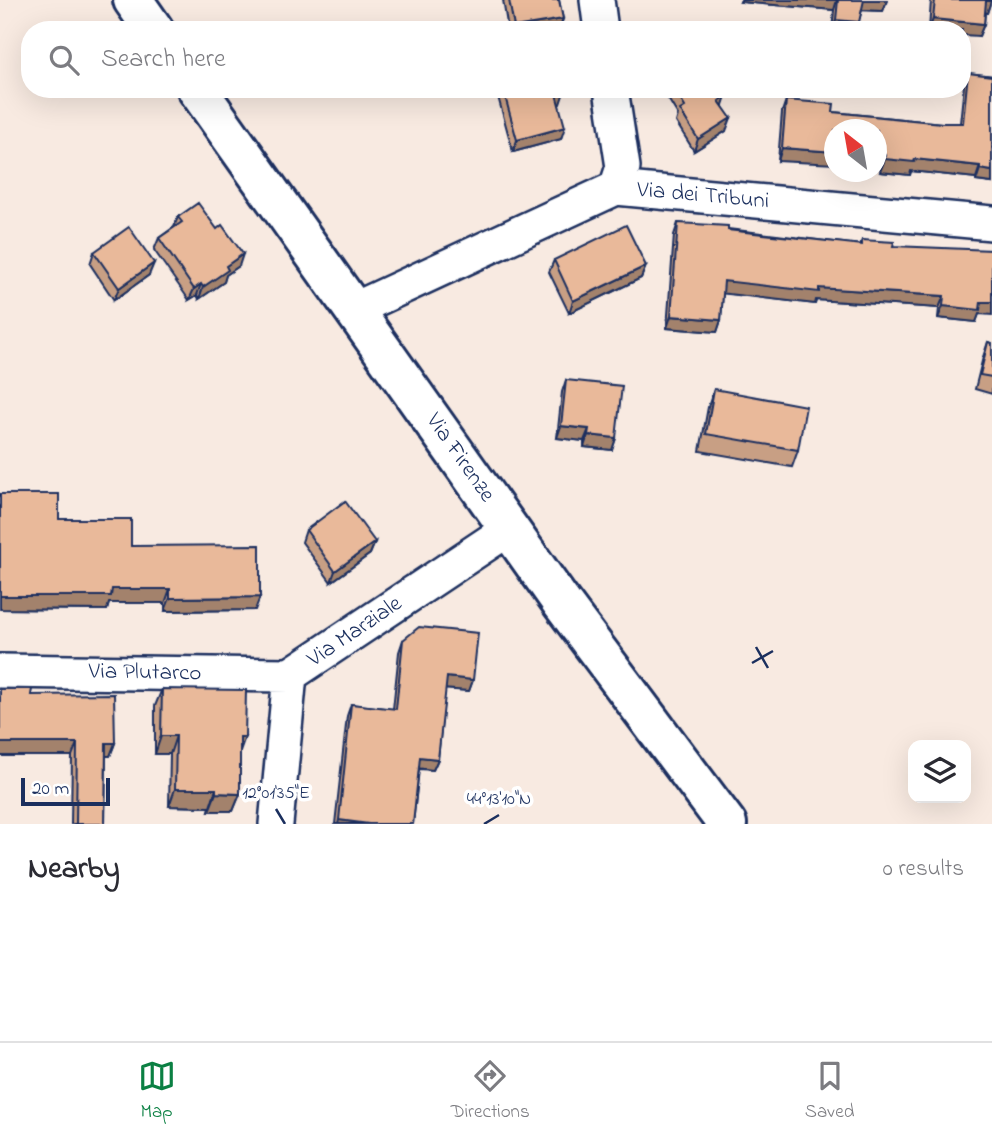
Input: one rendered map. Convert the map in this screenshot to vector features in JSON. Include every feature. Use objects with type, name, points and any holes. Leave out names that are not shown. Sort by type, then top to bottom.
[{"type":"main road","points":[[133,0],[148,21]]},
{"type":"main road","name":"Via Firenze","points":[[203,98],[509,529],[727,824]]},
{"type":"street","points":[[597,0],[600,21]]},
{"type":"street","points":[[612,98],[623,167],[616,187]]},
{"type":"street","name":"Via dei Tribuni","points":[[355,309],[616,187],[992,223]]},
{"type":"street","name":"Via Marziale","points":[[276,824],[290,675],[509,529]]},
{"type":"street","name":"Via Plutarco","points":[[0,671],[290,675]]},
{"type":"building","points":[[509,0],[559,0],[563,19],[513,21]]},
{"type":"building","points":[[838,0],[864,0],[859,21],[836,20]]},
{"type":"building","points":[[935,0],[991,0],[986,1],[984,24],[933,19]]},
{"type":"building","points":[[971,73],[992,76],[992,171],[980,169],[980,166],[915,159],[914,162],[887,159],[887,119],[824,119],[824,151],[782,148],[786,100],[834,104],[833,112],[963,123],[966,98],[971,98]]},
{"type":"building","points":[[505,98],[557,98],[565,127],[517,140]]},
{"type":"building","points":[[680,98],[723,98],[719,101],[731,118],[698,139],[680,110],[685,107]]},
{"type":"building","points":[[198,203],[217,229],[222,225],[243,254],[226,266],[228,270],[203,287],[201,284],[194,289],[159,238],[182,222],[178,217]]},
{"type":"building","points":[[678,223],[728,226],[728,230],[862,245],[862,240],[894,242],[893,246],[992,250],[992,302],[981,302],[980,310],[943,306],[944,296],[819,288],[819,292],[724,281],[721,320],[671,316]]},
{"type":"building","points":[[626,225],[646,266],[573,301],[554,260]]},
{"type":"building","points":[[129,227],[154,263],[119,288],[94,252]]},
{"type":"building","points":[[988,342],[992,343],[992,377],[980,375]]},
{"type":"building","points":[[566,380],[622,386],[616,438],[588,435],[589,429],[561,426]]},
{"type":"building","points":[[714,389],[806,406],[798,450],[706,434]]},
{"type":"building","points":[[0,494],[59,494],[59,519],[131,519],[131,546],[260,545],[260,597],[170,598],[170,589],[112,589],[111,596],[0,596]]},
{"type":"building","points":[[345,501],[375,542],[335,571],[306,530]]},
{"type":"building","points":[[419,627],[478,633],[473,680],[447,677],[438,759],[420,757],[413,824],[369,824],[339,820],[351,704],[396,709],[403,640]]},
{"type":"building","points":[[0,689],[32,689],[31,695],[114,694],[115,743],[106,743],[105,824],[76,824],[77,743],[0,743]]},
{"type":"building","points":[[162,689],[246,690],[245,737],[240,737],[240,794],[216,793],[216,789],[175,789],[176,736],[161,736]]}]
